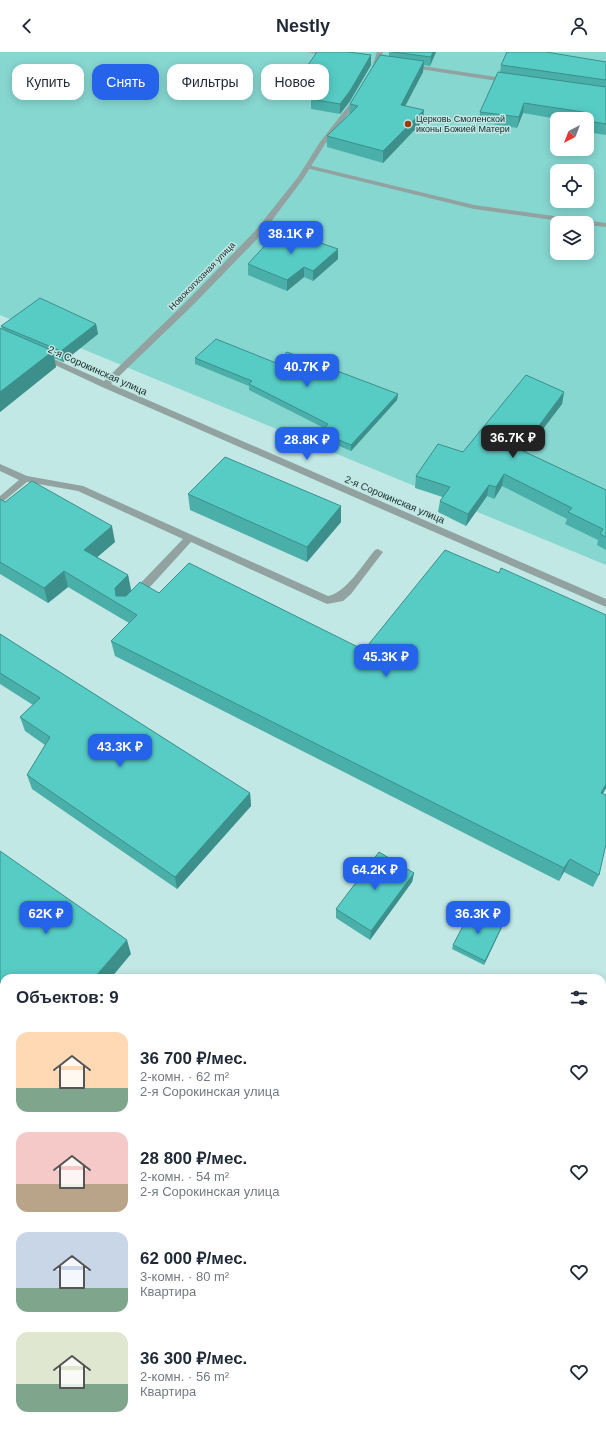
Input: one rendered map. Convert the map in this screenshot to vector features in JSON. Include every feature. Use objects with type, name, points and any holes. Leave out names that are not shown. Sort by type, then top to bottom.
[{"type":"street","points":[[310,52],[340,56]]},
{"type":"street","name":"Новоколхозная улица","points":[[105,385],[190,303],[258,233],[308,167],[318,149],[342,119],[365,85],[377,62],[380,52]]},
{"type":"street","points":[[401,65],[519,82]]},
{"type":"street","points":[[308,167],[474,207],[606,225]]},
{"type":"street","name":"2-я Сорокинская улица","points":[[35,354],[606,603]]},
{"type":"street","points":[[0,467],[25,478],[80,488],[327,600],[338,598],[347,591],[378,552]]},
{"type":"street","points":[[0,501],[25,478]]},
{"type":"street","points":[[130,601],[190,538]]},
{"type":"shaded area","points":[[0,52],[606,52],[606,565],[0,315]]},
{"type":"building","points":[[317,52],[348,52],[371,55],[350,91],[340,104],[317,100],[329,100],[329,64],[309,64]]},
{"type":"building","points":[[393,52],[433,52],[431,57]]},
{"type":"building","points":[[507,52],[546,52],[606,62],[606,80],[501,65]]},
{"type":"building","points":[[380,55],[424,61],[401,105],[424,110],[383,151],[327,136],[358,106],[350,104]]},
{"type":"building","points":[[498,72],[606,87],[606,124],[594,122],[594,112],[582,112],[524,103],[519,117],[480,112]]},
{"type":"building","points":[[280,229],[338,249],[313,271],[304,267],[287,280],[248,264]]},
{"type":"building","points":[[40,298],[96,324],[61,351],[1,326]]},
{"type":"building","points":[[0,328],[53,351],[0,392]]},
{"type":"building","points":[[216,339],[276,363],[287,352],[398,394],[351,445],[320,432],[328,424],[249,384],[252,381],[195,358]]},
{"type":"building","points":[[526,375],[564,392],[521,450],[606,490],[606,537],[600,534],[603,529],[568,512],[572,508],[504,474],[496,487],[489,485],[468,514],[440,501],[450,487],[416,476],[438,444],[463,452]]},
{"type":"building","points":[[225,457],[341,506],[307,547],[188,494]]},
{"type":"building","points":[[32,481],[112,526],[84,550],[128,575],[115,588],[116,596],[126,596],[140,582],[159,593],[189,563],[364,650],[445,550],[499,573],[501,568],[606,615],[606,784],[601,793],[606,795],[606,844],[599,875],[570,859],[564,868],[111,641],[137,615],[64,571],[44,588],[0,562],[0,499],[5,502]]},
{"type":"building","points":[[0,634],[250,793],[175,877],[27,775],[50,737],[20,717],[40,698],[0,673]]},
{"type":"building","points":[[0,851],[127,940],[97,974],[0,974]]},
{"type":"building","points":[[379,852],[414,873],[371,931],[336,909]]},
{"type":"building","points":[[472,909],[503,924],[485,961],[453,945]]},
{"type":"place","name":"Церковь Смоленской иконы Божией Матери","points":[[408,124]]}]
